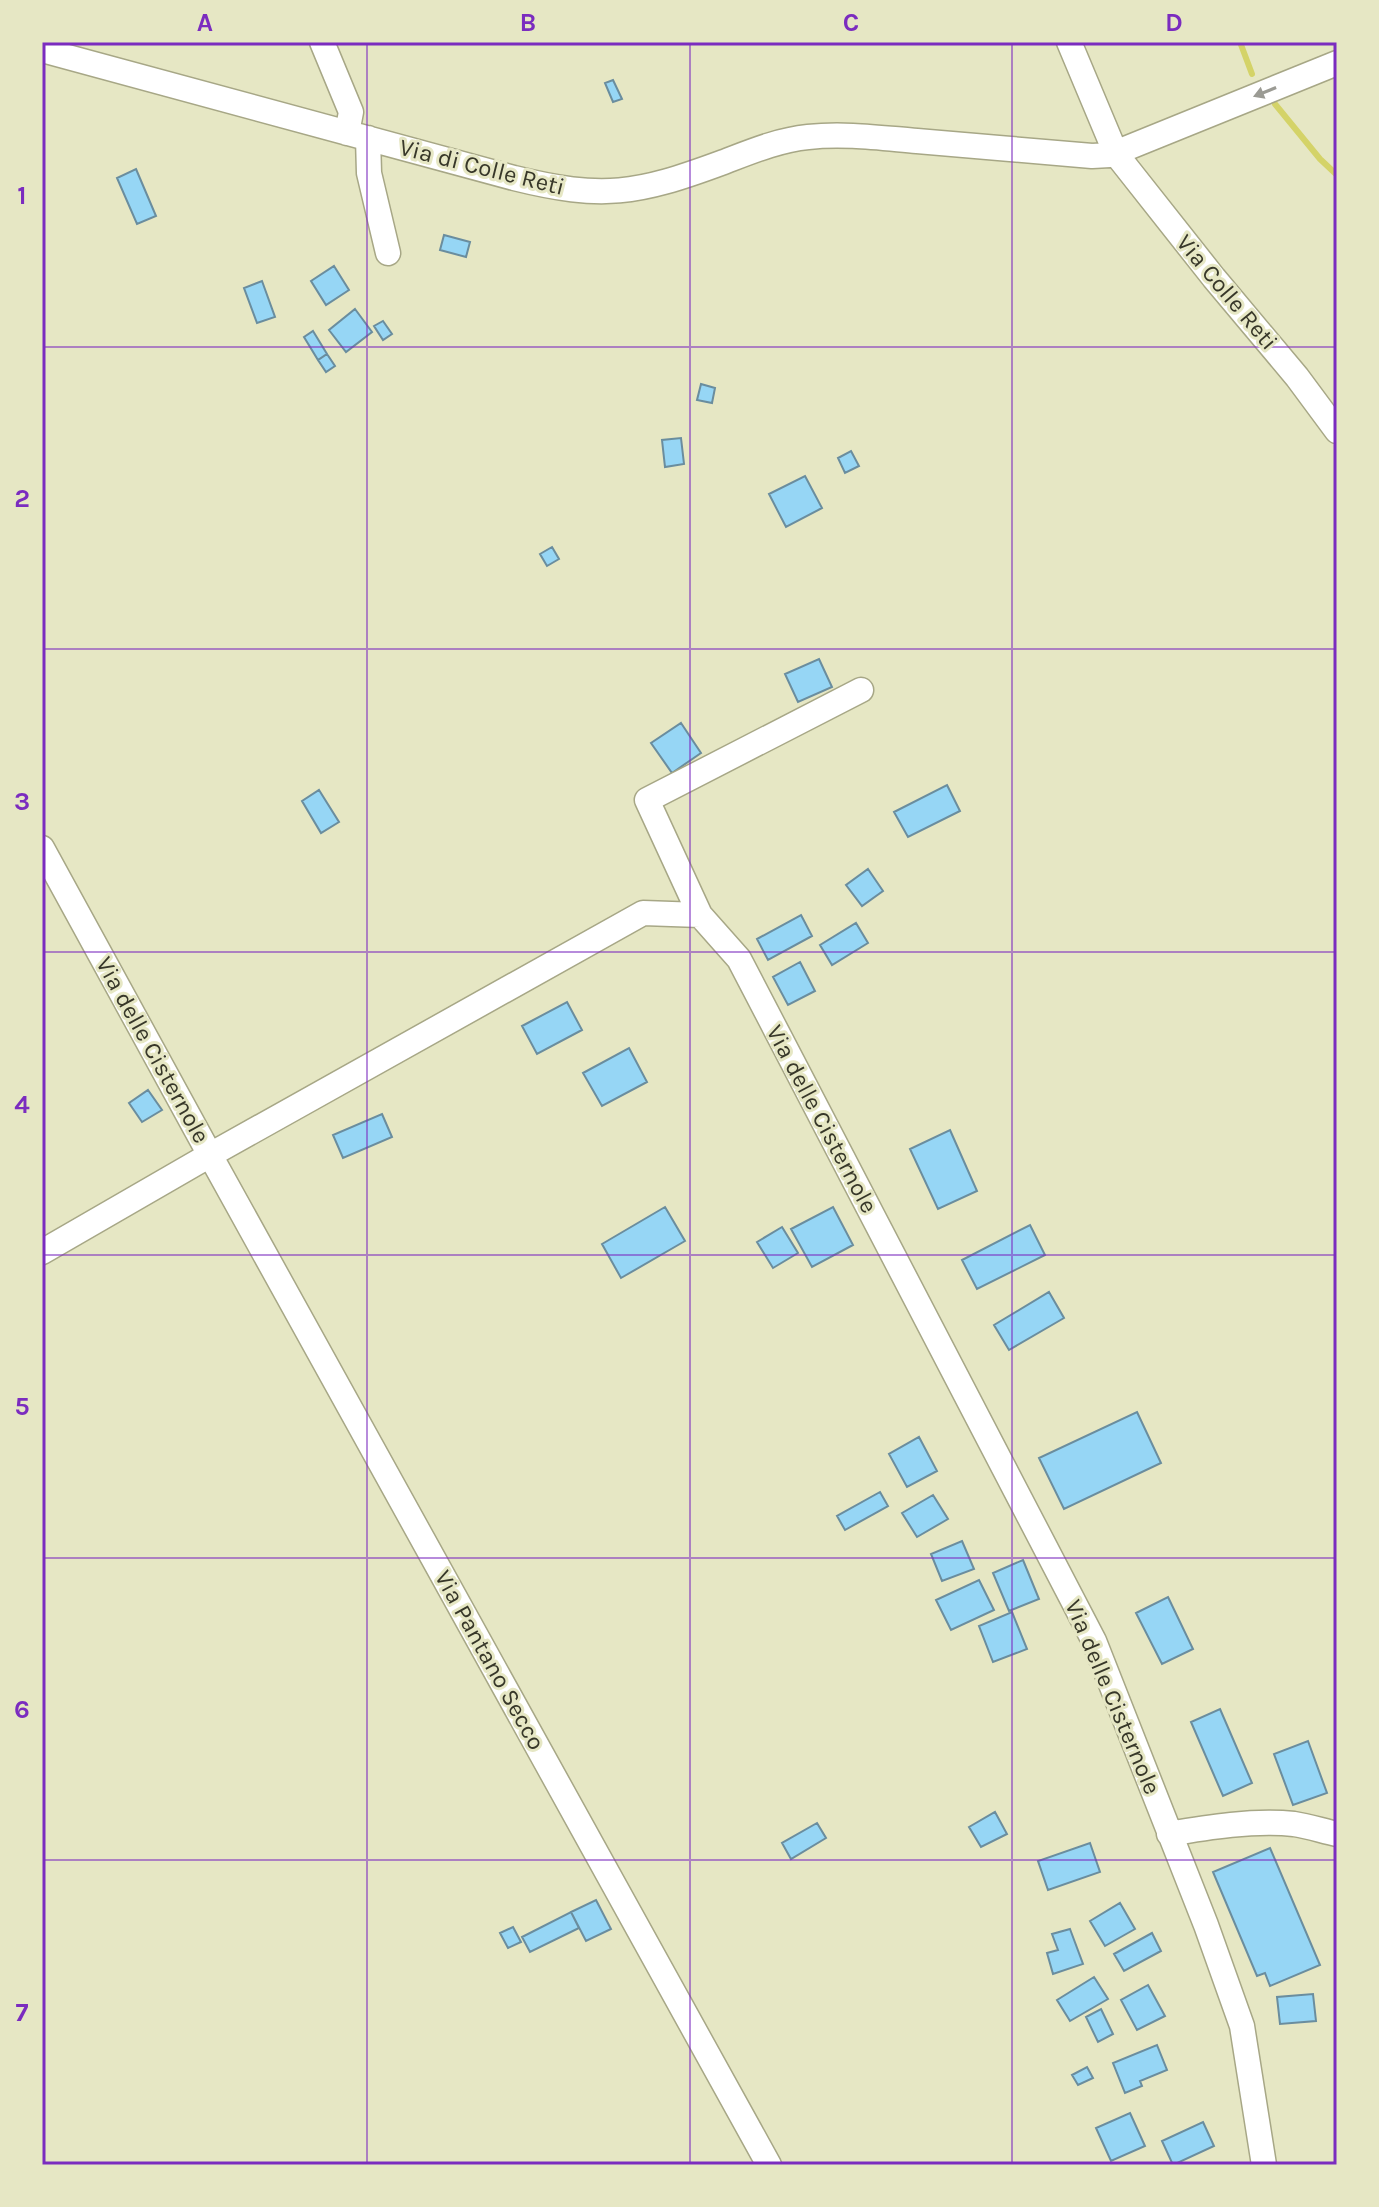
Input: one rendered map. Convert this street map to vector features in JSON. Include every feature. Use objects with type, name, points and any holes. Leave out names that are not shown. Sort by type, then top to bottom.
[{"type":"street","points":[[322,42],[351,112],[388,253]]},
{"type":"street","name":"Via Colle Reti","points":[[1069,42],[1116,154],[1297,377],[1337,431]]},
{"type":"street","name":"Via di Colle Reti","points":[[42,50],[550,187],[600,192],[657,185],[773,144],[814,136],[878,138],[1092,156],[1116,154]]},
{"type":"street","points":[[1116,154],[1337,63]]},
{"type":"street","points":[[700,915],[647,800],[861,690]]},
{"type":"street","name":"Via delle Cisternole","points":[[42,848],[210,1155],[643,913],[700,915],[739,959],[1094,1641],[1242,2026],[1264,2165]]},
{"type":"street","points":[[42,1252],[210,1155]]},
{"type":"street","name":"Via Pantano Secco","points":[[210,1155],[769,2165]]},
{"type":"street","points":[[1169,1834],[1276,1823],[1337,1834]]},
{"type":"building","points":[[613,80],[622,99],[613,102],[605,83]]},
{"type":"building","points":[[136,169],[156,216],[137,224],[117,178]]},
{"type":"building","points":[[444,235],[470,242],[466,257],[440,250]]},
{"type":"building","points":[[334,266],[349,290],[326,305],[311,281]]},
{"type":"building","points":[[262,281],[275,317],[257,323],[244,288]]},
{"type":"building","points":[[355,309],[372,332],[346,352],[329,330]]},
{"type":"building","points":[[383,321],[392,334],[383,340],[374,326]]},
{"type":"building","points":[[313,331],[327,354],[318,360],[304,337]]},
{"type":"building","points":[[327,354],[335,366],[326,372],[318,360]]},
{"type":"building","points":[[701,384],[715,388],[712,403],[697,400]]},
{"type":"building","points":[[681,438],[684,464],[665,467],[662,440]]},
{"type":"building","points":[[851,451],[859,466],[845,473],[838,458]]},
{"type":"building","points":[[805,476],[822,508],[786,527],[769,494]]},
{"type":"building","points":[[552,547],[559,559],[547,566],[540,554]]},
{"type":"building","points":[[819,659],[832,687],[798,702],[785,674]]},
{"type":"building","points":[[681,723],[701,753],[672,773],[651,743]]},
{"type":"building","points":[[947,785],[960,811],[908,837],[894,812]]},
{"type":"building","points":[[319,790],[339,822],[321,833],[302,801]]},
{"type":"building","points":[[868,869],[883,891],[862,906],[846,885]]},
{"type":"building","points":[[801,915],[812,936],[768,960],[757,939]]},
{"type":"building","points":[[856,923],[868,943],[832,965],[820,945]]},
{"type":"building","points":[[800,962],[815,991],[788,1005],[773,977]]},
{"type":"building","points":[[567,1002],[582,1030],[537,1054],[522,1026]]},
{"type":"building","points":[[629,1048],[647,1082],[602,1106],[583,1073]]},
{"type":"building","points":[[148,1090],[162,1110],[142,1122],[129,1103]]},
{"type":"building","points":[[382,1114],[392,1137],[343,1158],[333,1135]]},
{"type":"building","points":[[950,1130],[977,1191],[938,1209],[910,1149]]},
{"type":"building","points":[[665,1207],[685,1241],[621,1278],[602,1244]]},
{"type":"building","points":[[833,1207],[853,1245],[812,1267],[791,1229]]},
{"type":"building","points":[[1030,1225],[1045,1255],[977,1289],[962,1260]]},
{"type":"building","points":[[782,1227],[798,1253],[773,1268],[757,1242]]},
{"type":"building","points":[[1049,1292],[1064,1318],[1009,1350],[994,1325]]},
{"type":"building","points":[[1137,1412],[1161,1463],[1064,1509],[1039,1458]]},
{"type":"building","points":[[919,1437],[937,1471],[907,1487],[889,1454]]},
{"type":"building","points":[[880,1492],[888,1506],[845,1530],[837,1516]]},
{"type":"building","points":[[933,1495],[948,1519],[917,1537],[902,1513]]},
{"type":"building","points":[[962,1541],[974,1569],[942,1581],[931,1554]]},
{"type":"building","points":[[1023,1560],[1039,1599],[1009,1611],[993,1573]]},
{"type":"building","points":[[979,1580],[994,1610],[951,1630],[936,1600]]},
{"type":"building","points":[[1168,1597],[1193,1649],[1162,1664],[1136,1613]]},
{"type":"building","points":[[1012,1612],[1027,1649],[993,1662],[979,1626]]},
{"type":"building","points":[[1220,1709],[1252,1783],[1223,1796],[1191,1722]]},
{"type":"building","points":[[1308,1741],[1327,1793],[1293,1805],[1274,1754]]},
{"type":"building","points":[[995,1812],[1007,1834],[981,1847],[969,1827]]},
{"type":"building","points":[[817,1823],[826,1838],[791,1859],[782,1843]]},
{"type":"building","points":[[1090,1843],[1100,1872],[1048,1890],[1038,1861]]},
{"type":"building","points":[[1270,1848],[1320,1965],[1270,1986],[1265,1973],[1257,1976],[1213,1872]]},
{"type":"building","points":[[596,1900],[611,1929],[586,1941],[571,1912]]},
{"type":"building","points":[[1120,1903],[1135,1929],[1105,1946],[1090,1921]]},
{"type":"building","points":[[571,1912],[579,1928],[530,1952],[522,1937]]},
{"type":"building","points":[[513,1927],[521,1942],[508,1948],[500,1933]]},
{"type":"building","points":[[1070,1929],[1083,1964],[1053,1974],[1047,1953],[1058,1950],[1052,1934]]},
{"type":"building","points":[[1152,1933],[1161,1951],[1124,1971],[1114,1954]]},
{"type":"building","points":[[1094,1977],[1108,1999],[1070,2021],[1057,2000]]},
{"type":"building","points":[[1148,1985],[1165,2016],[1137,2030],[1121,2000]]},
{"type":"building","points":[[1313,1994],[1316,2021],[1280,2024],[1277,1997]]},
{"type":"building","points":[[1101,2009],[1113,2034],[1098,2042],[1086,2017]]},
{"type":"building","points":[[1157,2045],[1167,2070],[1140,2081],[1142,2086],[1125,2093],[1113,2063]]},
{"type":"building","points":[[1087,2067],[1093,2078],[1078,2085],[1072,2075]]},
{"type":"building","points":[[1130,2113],[1145,2146],[1111,2161],[1096,2128]]},
{"type":"building","points":[[1203,2122],[1214,2146],[1173,2165],[1162,2141]]},
{"type":"waterway","points":[[1240,42],[1252,74]]},
{"type":"waterway","points":[[1275,104],[1337,175]]}]
